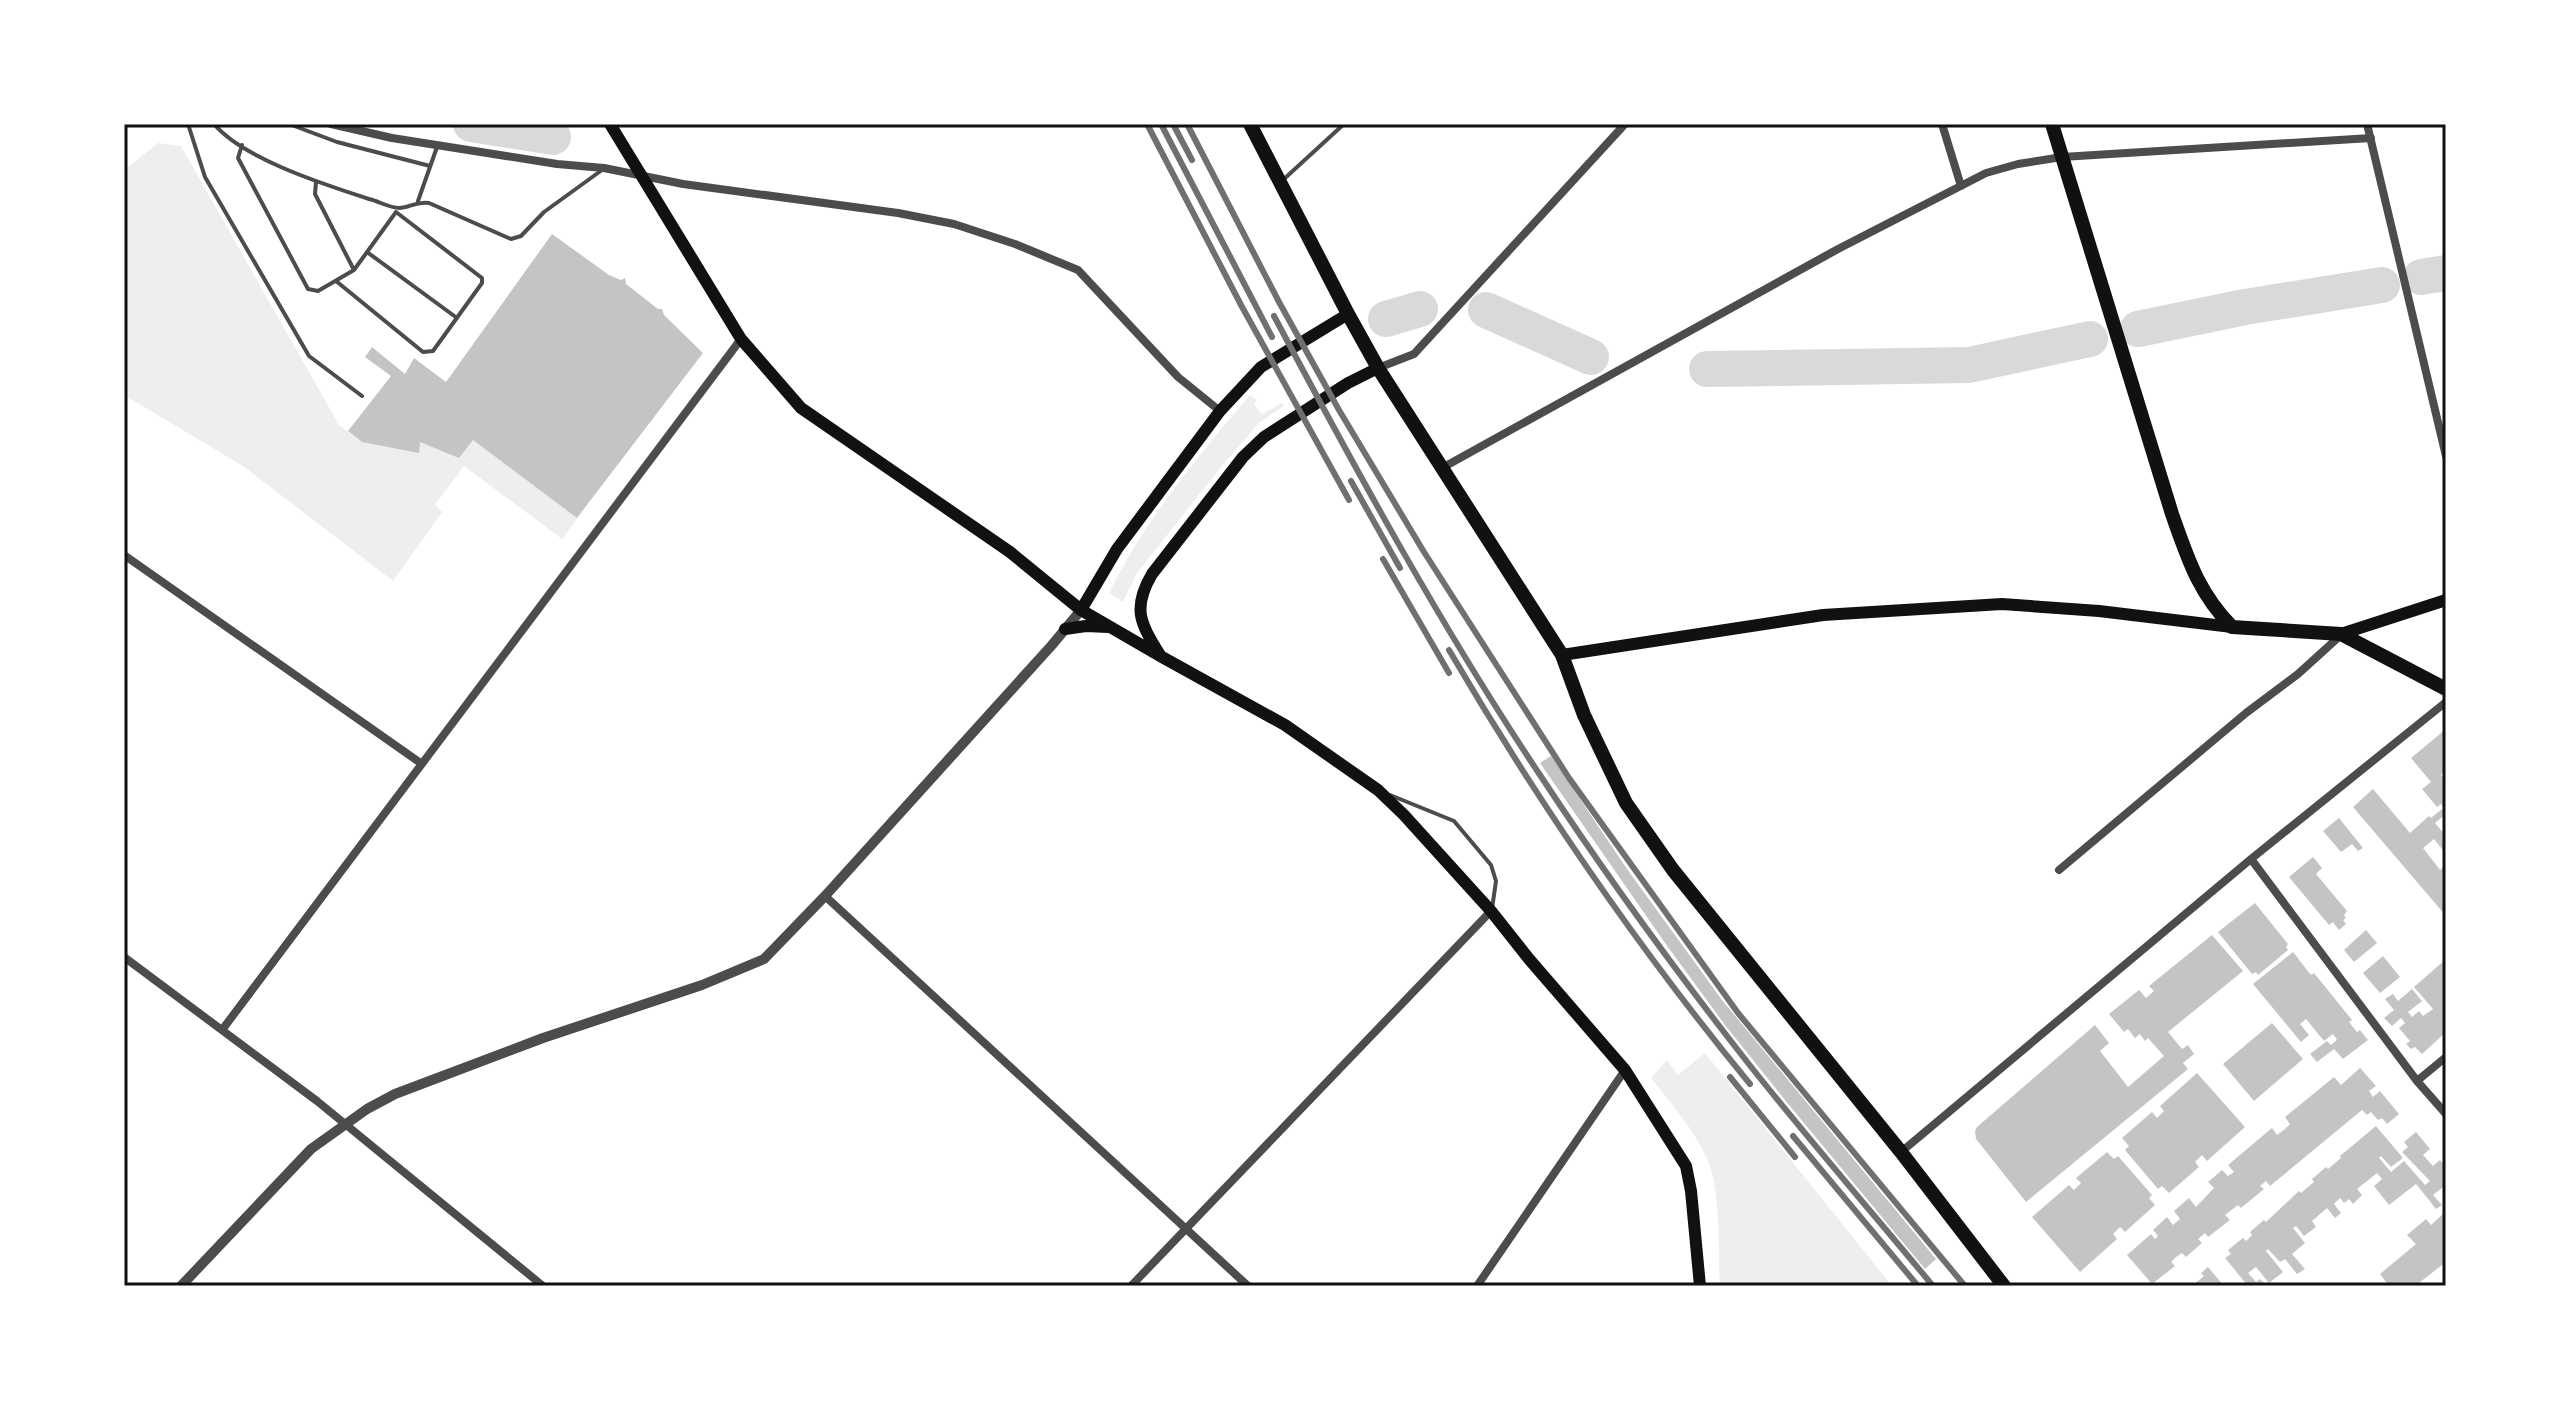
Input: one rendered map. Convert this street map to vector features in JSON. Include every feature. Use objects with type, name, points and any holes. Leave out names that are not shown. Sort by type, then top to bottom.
[{"type":"main road","points":[[610,124],[741,339],[801,408],[1010,552],[1081,610],[1285,725],[1378,790],[1404,815],[1491,911],[1625,1070],[1686,1166],[1700,1286]]},
{"type":"main road","points":[[1250,124],[1378,368],[1562,655],[1584,715],[1626,803],[1673,870],[1901,1152],[2004,1286]]},
{"type":"main road","points":[[2052,124],[2192,571],[2215,610],[2232,627]]},
{"type":"main road","points":[[1081,610],[1117,549],[1220,411],[1261,367],[1348,314]]},
{"type":"main road","points":[[1162,657],[1146,632],[1139,606],[1142,590],[1152,574],[1243,457],[1264,437],[1348,383],[1378,368]]},
{"type":"main road","points":[[1562,655],[1823,615],[2002,604],[2099,611],[2232,627],[2341,634],[2446,600]]},
{"type":"main road","points":[[1065,629],[1086,626],[1111,628]]},
{"type":"main road","points":[[2341,634],[2446,689]]},
{"type":"street","points":[[331,124],[392,138],[557,164],[604,168],[954,224],[1015,244],[1078,270],[1178,377],[1220,411]]},
{"type":"street","points":[[1378,368],[1414,354],[1625,124]]},
{"type":"street","points":[[1942,124],[1961,186]]},
{"type":"street","points":[[2367,124],[2446,456]]},
{"type":"street","points":[[1441,468],[1838,249],[1986,173],[2062,157],[2371,138]]},
{"type":"street","points":[[222,1030],[741,339]]},
{"type":"street","points":[[124,555],[422,764]]},
{"type":"street","points":[[181,1286],[311,1149],[367,1109],[395,1094],[543,1038],[702,985],[764,959],[825,896],[1081,610]]},
{"type":"street","points":[[2059,870],[2246,713],[2298,674],[2341,634]]},
{"type":"street","points":[[1901,1152],[2251,859],[2446,702]]},
{"type":"street","points":[[2251,859],[2417,1081],[2446,1114]]},
{"type":"street","points":[[825,896],[1248,1286]]},
{"type":"street","points":[[1131,1286],[1491,911]]},
{"type":"street","points":[[124,957],[317,1101],[543,1286]]},
{"type":"street","points":[[2417,1081],[2446,1057]]},
{"type":"street","points":[[1477,1286],[1625,1070]]},
{"type":"lane","points":[[188,124],[188,132],[205,177],[309,356],[362,396]]},
{"type":"lane","points":[[214,124],[224,135],[266,160],[316,182],[398,210],[482,278],[482,283],[433,351],[423,352],[336,281]]},
{"type":"lane","points":[[289,124],[337,142],[430,166]]},
{"type":"lane","points":[[1279,183],[1344,124]]},
{"type":"lane","points":[[418,201],[438,144]]},
{"type":"lane","points":[[242,145],[238,158],[308,289],[318,291],[354,270],[398,210],[418,201],[511,239],[521,236],[544,212],[604,168]]},
{"type":"lane","points":[[316,182],[315,194],[354,270]]},
{"type":"lane","points":[[367,252],[457,318]]},
{"type":"lane","points":[[1378,790],[1454,821],[1491,865],[1496,881],[1491,911]]},
{"type":"shaded area","points":[[158,143],[181,146],[339,425],[362,442],[419,452],[420,442],[473,440],[577,518],[562,539],[464,466],[435,505],[442,512],[393,581],[243,466],[124,395],[124,170]]},
{"type":"shaded area","points":[[1250,395],[1257,400],[1254,405],[1262,414],[1282,403],[1284,406],[1260,422],[1221,467],[1137,573],[1123,602],[1109,593],[1156,514]]},
{"type":"shaded area","points":[[1705,1053],[1892,1286],[1720,1286],[1717,1205],[1708,1161],[1690,1128],[1651,1078],[1667,1060],[1678,1075]]},
{"type":"building","points":[[552,234],[609,275],[621,280],[625,278],[626,284],[662,309],[664,315],[703,353],[577,518],[473,440],[459,458],[420,442],[419,453],[362,442],[348,431],[391,376],[365,357],[372,347],[405,374],[414,358],[446,382]]},
{"type":"building","points":[[2446,729],[2446,770],[2441,775],[2446,782],[2446,806],[2443,808],[2441,804],[2437,807],[2422,789],[2431,782],[2411,758]]},
{"type":"building","points":[[1551,756],[1627,869],[1722,1000],[1936,1259],[1925,1269],[1725,1025],[1665,943],[1540,763]]},
{"type":"building","points":[[2373,789],[2410,833],[2442,809],[2446,814],[2435,823],[2446,836],[2446,854],[2434,839],[2423,848],[2440,870],[2446,865],[2446,916],[2353,807]]},
{"type":"building","points":[[2339,818],[2363,848],[2358,851],[2352,844],[2341,852],[2323,831]]},
{"type":"building","points":[[2313,857],[2322,868],[2316,874],[2347,911],[2343,920],[2346,924],[2339,930],[2333,922],[2329,925],[2289,877]]},
{"type":"building","points":[[2255,903],[2288,944],[2288,950],[2258,975],[2256,972],[2252,974],[2218,932]]},
{"type":"building","points":[[2366,930],[2377,943],[2354,962],[2344,950]]},
{"type":"building","points":[[2212,935],[2243,971],[2168,1032],[2182,1049],[2188,1045],[2194,1054],[2183,1063],[2188,1069],[2026,1202],[1976,1139],[1977,1127],[2095,1025],[2109,1043],[2100,1051],[2128,1087],[2164,1056],[2148,1038],[2145,1041],[2140,1034],[2135,1038],[2128,1029],[2124,1032],[2109,1014],[2139,990],[2146,998],[2154,991],[2149,986]]},
{"type":"building","points":[[2293,952],[2352,1020],[2349,1022],[2357,1032],[2360,1030],[2368,1040],[2343,1059],[2334,1049],[2317,1062],[2310,1054],[2327,1041],[2331,1045],[2337,1040],[2333,1034],[2324,1041],[2306,1019],[2300,1024],[2309,1035],[2301,1042],[2253,984]]},
{"type":"building","points":[[2383,956],[2400,977],[2380,993],[2363,973]]},
{"type":"building","points":[[2446,959],[2446,990],[2442,993],[2446,998],[2446,1032],[2422,1054],[2406,1044],[2410,1041],[2399,1028],[2405,1023],[2401,1018],[2392,1026],[2384,1018],[2394,1010],[2385,999],[2393,994],[2398,1001],[2412,989],[2422,1001],[2408,1012],[2412,1017],[2419,1011],[2423,1016],[2433,1009],[2414,987]]},
{"type":"building","points":[[2272,1023],[2303,1059],[2254,1101],[2223,1064]]},
{"type":"building","points":[[2360,1068],[2376,1086],[2369,1091],[2373,1097],[2380,1091],[2399,1114],[2387,1124],[2382,1118],[2378,1120],[2371,1112],[2367,1115],[2362,1110],[2270,1186],[2266,1181],[2260,1186],[2264,1189],[2241,1208],[2238,1205],[2225,1215],[2230,1220],[2208,1237],[2205,1233],[2198,1239],[2202,1243],[2186,1257],[2182,1253],[2176,1257],[2171,1262],[2175,1266],[2152,1284],[2127,1255],[2151,1234],[2155,1239],[2158,1236],[2153,1230],[2167,1217],[2173,1225],[2180,1219],[2174,1211],[2189,1198],[2196,1207],[2214,1188],[2208,1182],[2222,1170],[2228,1176],[2234,1172],[2228,1165],[2272,1128],[2277,1135],[2285,1129],[2290,1124],[2285,1117],[2334,1077],[2341,1085]]},
{"type":"building","points":[[2197,1073],[2245,1127],[2207,1161],[2202,1155],[2195,1162],[2199,1167],[2169,1193],[2162,1186],[2158,1189],[2125,1150],[2129,1146],[2122,1138],[2152,1112],[2157,1118],[2164,1111],[2160,1106]]},
{"type":"building","points":[[2376,1126],[2403,1158],[2391,1167],[2381,1156],[2379,1158],[2391,1172],[2404,1161],[2425,1185],[2430,1181],[2402,1152],[2408,1147],[2404,1142],[2416,1132],[2430,1149],[2423,1155],[2433,1166],[2440,1160],[2446,1167],[2446,1185],[2433,1195],[2442,1205],[2436,1209],[2416,1184],[2389,1205],[2374,1186],[2382,1179],[2377,1173],[2357,1189],[2362,1195],[2353,1204],[2349,1199],[2344,1203],[2340,1198],[2334,1204],[2341,1213],[2335,1218],[2327,1208],[2312,1221],[2316,1227],[2304,1236],[2296,1226],[2293,1228],[2305,1243],[2292,1254],[2305,1269],[2297,1274],[2285,1259],[2280,1262],[2268,1249],[2266,1251],[2283,1272],[2269,1283],[2256,1267],[2248,1273],[2256,1282],[2260,1279],[2267,1286],[2248,1286],[2225,1258],[2231,1254],[2228,1250],[2243,1238],[2246,1241],[2252,1235],[2250,1232],[2264,1220],[2266,1222],[2299,1191],[2301,1193],[2314,1182],[2312,1179],[2326,1167],[2328,1169]]},
{"type":"building","points":[[2107,1152],[2114,1159],[2118,1156],[2152,1195],[2149,1198],[2155,1205],[2125,1232],[2120,1227],[2113,1234],[2117,1239],[2080,1272],[2032,1217],[2069,1185],[2074,1190],[2081,1183],[2076,1178]]},
{"type":"building","points":[[2446,1211],[2446,1262],[2415,1286],[2389,1286],[2380,1274],[2416,1244],[2407,1235],[2426,1219],[2431,1225]]},
{"type":"building","points":[[2208,1267],[2224,1286],[2192,1286],[2204,1276],[2201,1273]]},
{"type":"waterway","points":[[471,124],[553,137]]},
{"type":"waterway","points":[[2421,277],[2446,273]]},
{"type":"waterway","points":[[2138,329],[2245,307],[2382,285]]},
{"type":"waterway","points":[[1386,319],[1420,309]]},
{"type":"waterway","points":[[1486,310],[1591,357]]},
{"type":"waterway","points":[[1707,369],[1969,365],[2090,339]]},
{"type":"railway","points":[[1147,124],[1241,305],[1349,500]]},
{"type":"railway","points":[[1161,124],[1272,337]]},
{"type":"railway","points":[[1173,124],[1192,160]]},
{"type":"railway","points":[[1187,124],[1339,410],[1424,552],[1569,778],[1738,1013],[1965,1286]]},
{"type":"railway","points":[[1274,316],[1435,606],[1565,812],[1721,1028],[1933,1286]]},
{"type":"railway","points":[[1351,481],[1400,568]]},
{"type":"railway","points":[[1383,559],[1449,673]]},
{"type":"railway","points":[[1449,650],[1518,763],[1591,873],[1668,980],[1750,1084]]},
{"type":"railway","points":[[1730,1077],[1795,1157]]},
{"type":"railway","points":[[1793,1136],[1918,1286]]}]
